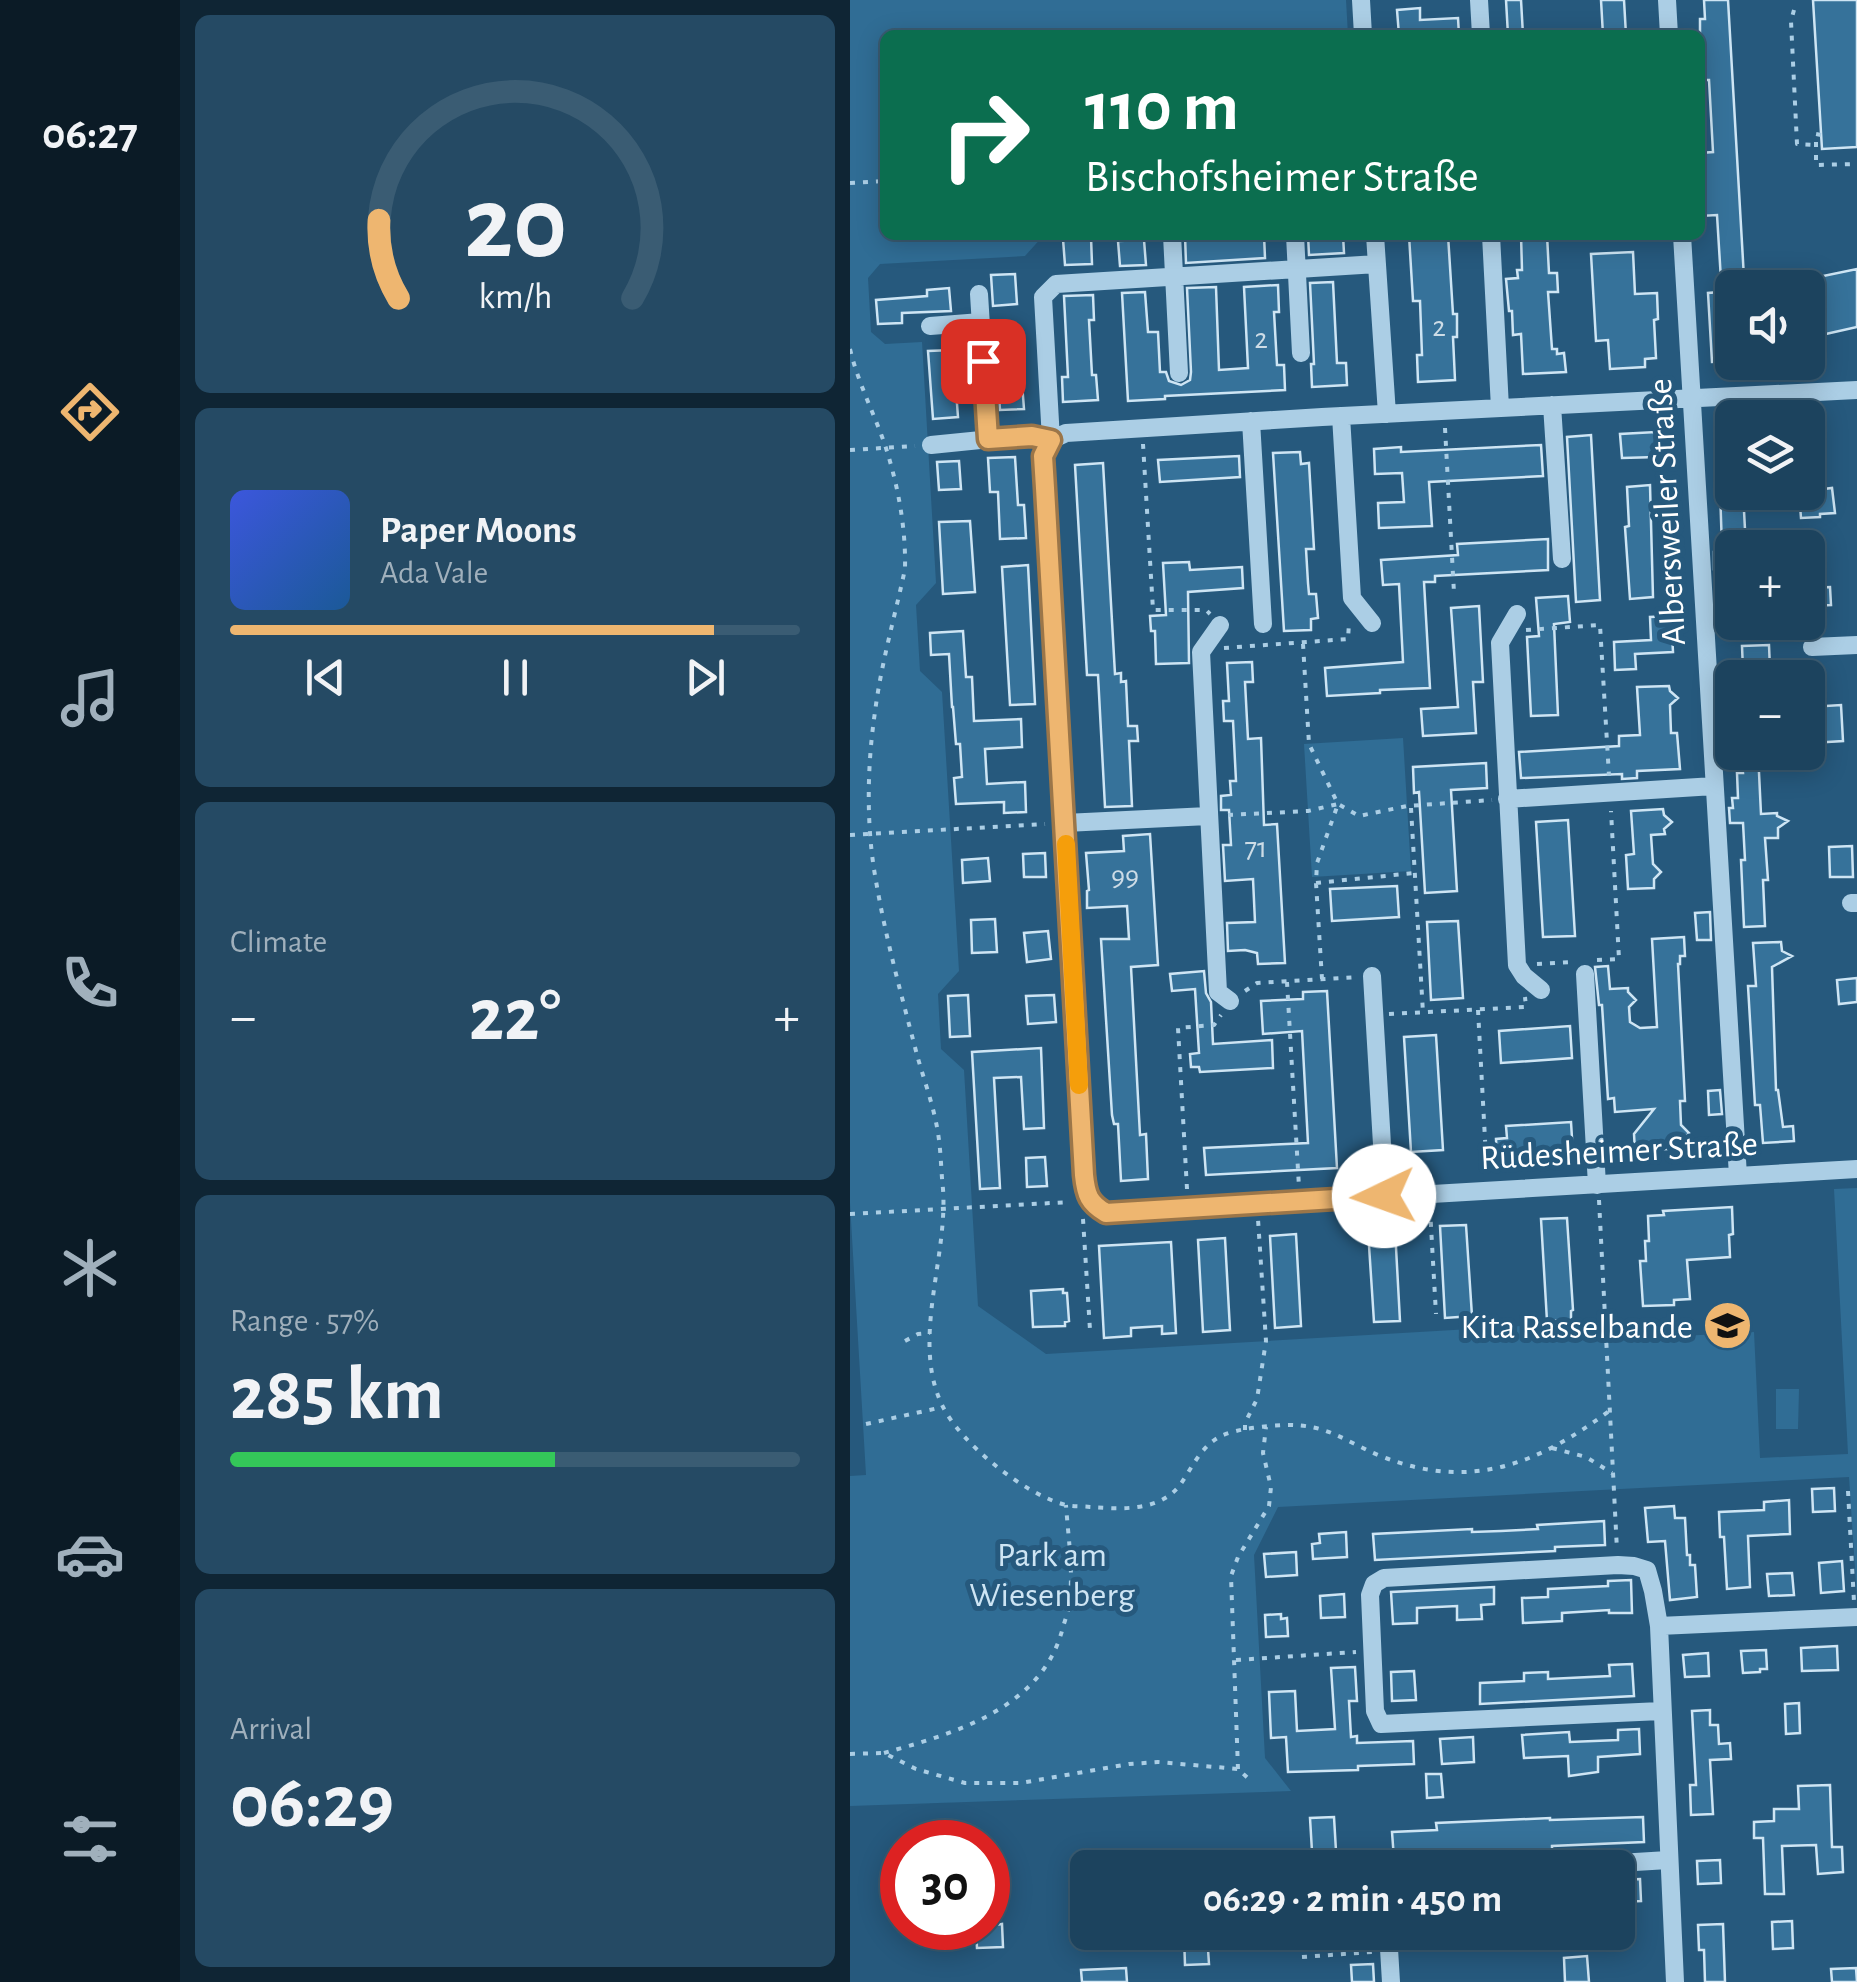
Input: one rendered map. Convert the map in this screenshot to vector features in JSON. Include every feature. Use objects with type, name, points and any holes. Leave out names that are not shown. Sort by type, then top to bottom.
[{"type":"street","points":[[1361,0],[1363,30]]},
{"type":"street","points":[[1478,0],[1480,30]]},
{"type":"street","points":[[1667,0],[1669,30]]},
{"type":"street","points":[[1172,240],[1179,373]]},
{"type":"street","points":[[1295,240],[1301,353]]},
{"type":"street","points":[[1376,240],[1387,414]]},
{"type":"street","points":[[1491,240],[1500,408]]},
{"type":"street","name":"Albersweiler Straße","points":[[1682,240],[1738,1176]]},
{"type":"street","points":[[1082,1205],[1086,1190],[1043,456],[1051,440],[1043,297],[1056,284],[1377,264]]},
{"type":"street","points":[[979,294],[988,439]]},
{"type":"street","points":[[930,326],[981,322]]},
{"type":"street","points":[[930,445],[1032,436],[1051,440],[1066,433],[1341,416],[1857,390]]},
{"type":"street","points":[[1552,405],[1562,559]]},
{"type":"street","points":[[1341,416],[1352,598],[1372,624]]},
{"type":"street","points":[[1251,422],[1263,624]]},
{"type":"street","points":[[1513,620],[1500,643],[1507,799],[1521,970],[1540,990]]},
{"type":"street","points":[[1220,625],[1201,652],[1218,992],[1230,1001]]},
{"type":"street","points":[[1812,647],[1857,645]]},
{"type":"street","points":[[1507,799],[1714,786]]},
{"type":"street","points":[[1065,823],[1208,816]]},
{"type":"street","points":[[1585,974],[1598,1184]]},
{"type":"street","points":[[1372,976],[1384,1196]]},
{"type":"street","name":"Rüdesheimer Straße","points":[[1082,1205],[1106,1213],[1857,1169]]},
{"type":"street","points":[[1661,1711],[1381,1724],[1375,1711],[1370,1595],[1374,1584],[1384,1578],[1618,1564],[1647,1570],[1659,1626],[1675,1982]]},
{"type":"street","points":[[1659,1626],[1856,1617]]},
{"type":"street","points":[[1635,1862],[1668,1860]]},
{"type":"street","points":[[1388,1950],[1390,1982]]},
{"type":"path","points":[[1794,10],[1791,20],[1797,144],[1816,145]]},
{"type":"path","points":[[1821,135],[1816,134],[1816,165],[1857,164]]},
{"type":"path","points":[[850,182],[880,181]]},
{"type":"path","points":[[850,349],[886,448],[906,547],[905,570],[874,711],[869,784],[875,879],[938,1130],[944,1208],[930,1332],[933,1375],[943,1406],[987,1460],[1026,1488],[1066,1505],[1117,1508],[1166,1499],[1203,1451],[1221,1436],[1266,1426],[1324,1428],[1382,1457],[1412,1467],[1470,1472],[1536,1457],[1609,1411]]},
{"type":"path","points":[[1444,411],[1454,593]]},
{"type":"path","points":[[850,450],[930,445]]},
{"type":"path","points":[[1143,445],[1153,610],[1206,610],[1220,625]]},
{"type":"path","points":[[1201,652],[1234,646],[1348,639],[1352,598]]},
{"type":"path","points":[[1375,1015],[1526,1006],[1521,970],[1619,959],[1600,625],[1521,631],[1513,620]]},
{"type":"path","points":[[1303,644],[1309,744],[1338,804],[1359,816],[1409,806],[1507,799]]},
{"type":"path","points":[[1208,816],[1308,811],[1338,804]]},
{"type":"path","points":[[1322,979],[1317,863],[1338,804]]},
{"type":"path","points":[[1409,806],[1423,1013]]},
{"type":"path","points":[[850,835],[1065,823]]},
{"type":"path","points":[[1316,882],[1414,873]]},
{"type":"path","points":[[1188,1208],[1178,1028],[1214,1025],[1230,1001],[1257,983],[1372,976]]},
{"type":"path","points":[[1287,980],[1300,1201]]},
{"type":"path","points":[[1478,1010],[1488,1190]]},
{"type":"path","points":[[1598,1184],[1618,1564]]},
{"type":"path","points":[[850,1214],[1082,1205],[1090,1330]]},
{"type":"path","points":[[1430,1209],[1436,1314]]},
{"type":"path","points":[[1246,1430],[1260,1386],[1266,1341],[1258,1219]]},
{"type":"path","points":[[905,1341],[930,1332]]},
{"type":"path","points":[[866,1424],[943,1406]]},
{"type":"path","points":[[1238,1769],[1232,1576],[1238,1557],[1268,1506],[1271,1488],[1263,1453],[1266,1426]]},
{"type":"path","points":[[1552,1448],[1586,1457],[1612,1473]]},
{"type":"path","points":[[1848,1491],[1856,1617]]},
{"type":"path","points":[[850,1754],[884,1753],[980,1722],[1021,1694],[1044,1671],[1060,1640],[1070,1599],[1066,1505]]},
{"type":"path","points":[[1236,1660],[1373,1651]]},
{"type":"path","points":[[884,1753],[916,1770],[964,1783],[1021,1783],[1143,1763],[1238,1769],[1252,1780]]},
{"type":"path","points":[[1302,1956],[1339,1950]]},
{"type":"green space","name":"Park am Wiesenberg","points":[[850,0],[1346,0],[1348,30],[880,30],[880,240],[1039,240],[1025,256],[880,264],[868,278],[871,332],[885,344],[922,342],[936,583],[916,605],[920,671],[942,692],[959,971],[938,994],[941,1049],[964,1070],[978,1306],[1046,1354],[1609,1321],[1628,1339],[1754,1332],[1760,1458],[1848,1454],[1834,1189],[1857,1188],[1857,1598],[1849,1477],[1278,1507],[1254,1555],[1265,1758],[1291,1791],[850,1806],[850,1476],[866,1475],[850,1203]]},
{"type":"green space","points":[[1403,738],[1411,871],[1312,877],[1304,744]]},
{"type":"green space","points":[[1776,1389],[1799,1389],[1798,1429],[1776,1429]]},
{"type":"building","points":[[1506,0],[1521,0],[1523,30],[1508,30]]},
{"type":"building","points":[[1601,0],[1624,0],[1626,30],[1603,30]]},
{"type":"building","points":[[1704,0],[1728,0],[1744,270],[1720,270],[1717,215],[1705,216],[1705,153],[1713,152],[1709,80],[1705,80],[1705,30],[1700,30],[1700,19],[1705,19]]},
{"type":"building","points":[[1813,0],[1857,0],[1857,147],[1822,149]]},
{"type":"building","points":[[1420,8],[1420,20],[1458,18],[1459,30],[1399,30],[1397,10]]},
{"type":"building","points":[[1063,240],[1091,240],[1092,264],[1065,265]]},
{"type":"building","points":[[1144,240],[1146,265],[1120,266],[1118,241]]},
{"type":"building","points":[[1185,240],[1264,240],[1265,258],[1186,263]]},
{"type":"building","points":[[1308,240],[1343,240],[1344,253],[1309,255]]},
{"type":"building","points":[[1409,240],[1448,240],[1453,314],[1457,314],[1457,337],[1453,337],[1455,380],[1418,382],[1417,355],[1422,355],[1420,301],[1413,301]]},
{"type":"building","points":[[1521,240],[1547,240],[1549,273],[1557,273],[1558,292],[1548,292],[1552,349],[1557,349],[1557,354],[1564,353],[1566,372],[1523,374],[1521,334],[1513,335],[1506,279],[1518,278],[1517,270],[1522,270]]},
{"type":"building","points":[[1633,252],[1635,294],[1657,293],[1656,358],[1645,359],[1645,367],[1610,369],[1608,340],[1596,341],[1591,254]]},
{"type":"building","points":[[1857,269],[1857,327],[1825,334],[1825,276]]},
{"type":"building","points":[[1015,274],[1017,304],[993,306],[991,275]]},
{"type":"building","points":[[1333,282],[1337,363],[1346,363],[1347,385],[1312,387],[1310,283]]},
{"type":"building","points":[[1278,285],[1279,312],[1274,312],[1277,365],[1284,365],[1285,390],[1128,401],[1122,293],[1145,292],[1148,332],[1158,332],[1160,372],[1166,372],[1169,381],[1181,385],[1190,380],[1191,372],[1187,288],[1216,287],[1219,370],[1248,368],[1244,287]]},
{"type":"building","points":[[949,288],[951,311],[902,313],[902,323],[878,324],[876,300],[927,296],[927,290]]},
{"type":"building","points":[[1715,292],[1715,362],[1712,362],[1708,293]]},
{"type":"building","points":[[1093,295],[1094,320],[1089,320],[1092,375],[1096,375],[1098,400],[1063,402],[1062,377],[1068,377],[1064,296]]},
{"type":"building","points":[[1018,332],[1024,409],[1000,410],[995,333]]},
{"type":"building","points":[[953,350],[958,417],[933,419],[928,351]]},
{"type":"building","points":[[1656,432],[1657,457],[1622,458],[1620,434]]},
{"type":"building","points":[[1591,435],[1600,600],[1576,602],[1567,437]]},
{"type":"building","points":[[1541,445],[1543,476],[1429,482],[1432,526],[1379,528],[1378,503],[1404,502],[1402,473],[1375,474],[1374,449],[1401,447],[1401,452]]},
{"type":"building","points":[[1300,452],[1301,464],[1309,463],[1314,549],[1306,549],[1309,594],[1316,594],[1318,618],[1311,619],[1311,630],[1284,631],[1273,453]]},
{"type":"building","points":[[1239,456],[1240,477],[1160,482],[1158,460]]},
{"type":"building","points":[[1015,457],[1018,505],[1024,505],[1026,538],[1000,539],[998,492],[990,492],[988,458]]},
{"type":"building","points":[[959,461],[961,489],[939,490],[937,462]]},
{"type":"building","points":[[1103,463],[1115,674],[1121,673],[1121,682],[1126,681],[1128,726],[1137,726],[1138,741],[1129,741],[1132,806],[1105,807],[1098,675],[1087,675],[1075,465]]},
{"type":"building","points":[[1650,485],[1653,597],[1630,599],[1625,527],[1629,526],[1627,487]]},
{"type":"building","points":[[1832,488],[1835,513],[1801,518],[1800,510],[1825,510],[1825,489]]},
{"type":"building","points":[[1721,510],[1744,510],[1745,530],[1721,530]]},
{"type":"building","points":[[970,521],[975,592],[943,594],[939,522]]},
{"type":"building","points":[[1548,539],[1548,570],[1435,576],[1435,582],[1424,582],[1430,688],[1327,696],[1325,668],[1403,662],[1399,584],[1383,585],[1381,560],[1458,555],[1457,544]]},
{"type":"building","points":[[1189,562],[1190,570],[1242,567],[1243,588],[1188,592],[1189,663],[1156,664],[1155,631],[1151,631],[1150,616],[1166,615],[1163,563]]},
{"type":"building","points":[[1028,565],[1035,704],[1010,705],[1002,567]]},
{"type":"building","points":[[1825,587],[1830,587],[1831,605],[1825,605]]},
{"type":"building","points":[[1568,596],[1570,622],[1554,624],[1558,715],[1531,716],[1527,637],[1539,636],[1536,598]]},
{"type":"building","points":[[1479,606],[1483,682],[1473,682],[1476,733],[1423,736],[1421,709],[1458,707],[1451,608]]},
{"type":"building","points":[[1671,616],[1673,652],[1635,654],[1636,669],[1615,670],[1614,642],[1651,640],[1650,617]]},
{"type":"building","points":[[963,631],[966,677],[972,677],[974,721],[1021,719],[1022,747],[985,749],[987,784],[1025,782],[1026,812],[1004,813],[1004,802],[956,804],[954,778],[962,777],[949,654],[931,655],[930,633]]},
{"type":"building","points":[[1769,645],[1770,660],[1743,660],[1742,646]]},
{"type":"building","points":[[1252,662],[1253,682],[1245,682],[1248,739],[1261,738],[1264,825],[1277,824],[1285,963],[1258,964],[1257,953],[1228,951],[1227,923],[1255,922],[1253,879],[1225,881],[1223,845],[1231,845],[1229,810],[1221,810],[1221,796],[1231,795],[1230,781],[1236,781],[1233,721],[1224,721],[1223,701],[1229,701],[1227,663]]},
{"type":"building","points":[[1669,686],[1678,698],[1670,705],[1671,733],[1677,733],[1680,769],[1637,771],[1637,778],[1622,779],[1622,774],[1521,778],[1519,752],[1619,746],[1619,736],[1640,735],[1637,687]]},
{"type":"building","points":[[1841,705],[1843,741],[1825,742],[1825,706]]},
{"type":"building","points":[[1486,763],[1487,788],[1451,790],[1457,891],[1425,893],[1419,792],[1414,793],[1413,767]]},
{"type":"building","points":[[1743,770],[1759,770],[1761,814],[1777,813],[1788,821],[1778,828],[1778,838],[1765,838],[1765,926],[1744,927],[1743,823],[1730,823],[1729,808],[1733,808],[1732,798],[1738,798],[1737,773]]},
{"type":"building","points":[[1663,809],[1672,822],[1664,829],[1665,834],[1651,835],[1653,864],[1661,872],[1654,879],[1654,888],[1628,889],[1626,855],[1634,854],[1631,811]]},
{"type":"building","points":[[1568,820],[1575,936],[1543,937],[1536,822]]},
{"type":"building","points":[[1150,834],[1158,965],[1131,967],[1140,1135],[1146,1134],[1148,1179],[1121,1181],[1118,1124],[1114,1124],[1112,1115],[1101,939],[1129,939],[1127,906],[1087,908],[1086,853],[1124,851],[1123,836]]},
{"type":"building","points":[[1852,846],[1853,877],[1830,877],[1829,847]]},
{"type":"building","points":[[1045,853],[1046,877],[1024,877],[1023,854]]},
{"type":"building","points":[[988,858],[990,881],[963,883],[962,860]]},
{"type":"building","points":[[1397,886],[1399,917],[1332,921],[1330,889]]},
{"type":"building","points":[[1710,912],[1711,940],[1697,940],[1695,913]]},
{"type":"building","points":[[995,919],[997,952],[972,953],[971,920]]},
{"type":"building","points":[[1458,921],[1463,998],[1431,1000],[1427,922]]},
{"type":"building","points":[[1048,931],[1051,959],[1027,962],[1024,933]]},
{"type":"building","points":[[1684,937],[1685,956],[1680,956],[1678,964],[1685,1101],[1680,1101],[1681,1125],[1689,1133],[1682,1141],[1683,1148],[1635,1151],[1634,1134],[1654,1109],[1615,1112],[1614,1098],[1608,1099],[1602,1005],[1595,967],[1608,966],[1610,989],[1628,988],[1636,1000],[1629,1007],[1630,1022],[1640,1028],[1657,1027],[1652,939]]},
{"type":"building","points":[[1781,942],[1782,951],[1792,956],[1772,967],[1776,1090],[1783,1127],[1793,1126],[1794,1141],[1763,1143],[1760,1105],[1755,1105],[1748,986],[1756,986],[1753,943]]},
{"type":"building","points":[[1204,971],[1211,1002],[1213,1044],[1272,1040],[1273,1068],[1200,1072],[1199,1067],[1191,1067],[1190,1054],[1199,1053],[1195,989],[1172,991],[1170,974]]},
{"type":"building","points":[[1857,978],[1857,1002],[1839,1004],[1837,980]]},
{"type":"building","points":[[1327,991],[1337,1168],[1206,1175],[1204,1148],[1308,1143],[1302,1031],[1263,1034],[1261,1001],[1303,999],[1303,992]]},
{"type":"building","points":[[968,995],[970,1036],[950,1037],[948,996]]},
{"type":"building","points":[[1054,995],[1056,1022],[1028,1024],[1026,996]]},
{"type":"building","points":[[1570,1026],[1572,1058],[1501,1063],[1499,1031]]},
{"type":"building","points":[[1436,1035],[1443,1150],[1411,1152],[1404,1037]]},
{"type":"building","points":[[1041,1048],[1044,1128],[1024,1129],[1021,1077],[994,1078],[1000,1188],[980,1189],[972,1052]]},
{"type":"building","points":[[1720,1090],[1722,1114],[1709,1115],[1708,1091]]},
{"type":"building","points":[[1571,1122],[1573,1154],[1497,1159],[1496,1139],[1507,1138],[1506,1126]]},
{"type":"building","points":[[1045,1157],[1047,1186],[1027,1187],[1026,1158]]},
{"type":"building","points":[[1732,1207],[1730,1257],[1687,1260],[1690,1299],[1674,1300],[1674,1305],[1643,1306],[1640,1261],[1646,1261],[1648,1216],[1664,1215],[1663,1211]]},
{"type":"building","points":[[1567,1218],[1573,1310],[1571,1320],[1547,1321],[1541,1219]]},
{"type":"building","points":[[1466,1225],[1472,1316],[1445,1318],[1440,1226]]},
{"type":"building","points":[[1395,1229],[1400,1321],[1374,1322],[1368,1230]]},
{"type":"building","points":[[1296,1234],[1301,1326],[1275,1328],[1270,1236]]},
{"type":"building","points":[[1225,1238],[1230,1330],[1203,1332],[1198,1240]]},
{"type":"building","points":[[1171,1242],[1176,1333],[1162,1334],[1162,1326],[1131,1328],[1131,1336],[1104,1338],[1099,1246]]},
{"type":"building","points":[[1063,1289],[1067,1293],[1069,1321],[1065,1326],[1033,1327],[1031,1291]]},
{"type":"building","points":[[1834,1488],[1835,1511],[1813,1512],[1812,1489]]},
{"type":"building","points":[[1789,1500],[1790,1534],[1748,1536],[1750,1587],[1727,1589],[1719,1512],[1764,1510],[1764,1502]]},
{"type":"building","points":[[1674,1506],[1675,1518],[1685,1518],[1687,1555],[1690,1565],[1695,1565],[1697,1597],[1670,1600],[1665,1541],[1648,1542],[1645,1508]]},
{"type":"building","points":[[1604,1521],[1605,1545],[1375,1560],[1373,1534],[1538,1529],[1537,1525]]},
{"type":"building","points":[[1346,1532],[1347,1557],[1313,1559],[1312,1544],[1320,1543],[1319,1534]]},
{"type":"building","points":[[1296,1552],[1297,1575],[1266,1577],[1264,1554]]},
{"type":"building","points":[[1842,1561],[1844,1591],[1821,1593],[1819,1563]]},
{"type":"building","points":[[1792,1573],[1794,1595],[1769,1596],[1767,1574]]},
{"type":"building","points":[[1631,1580],[1632,1613],[1562,1613],[1562,1621],[1523,1623],[1522,1598],[1548,1597],[1548,1589],[1608,1586],[1608,1581]]},
{"type":"building","points":[[1494,1587],[1494,1604],[1481,1605],[1482,1619],[1457,1620],[1457,1606],[1417,1608],[1417,1623],[1393,1624],[1391,1592]]},
{"type":"building","points":[[1344,1594],[1345,1617],[1321,1618],[1320,1596]]},
{"type":"building","points":[[1281,1614],[1281,1619],[1287,1618],[1288,1636],[1266,1637],[1265,1615]]},
{"type":"building","points":[[1837,1646],[1838,1670],[1802,1671],[1801,1648]]},
{"type":"building","points":[[1766,1650],[1767,1669],[1743,1673],[1741,1651]]},
{"type":"building","points":[[1708,1653],[1709,1676],[1685,1677],[1683,1655]]},
{"type":"building","points":[[1632,1664],[1634,1696],[1480,1704],[1480,1683],[1524,1681],[1524,1673],[1548,1672],[1548,1679],[1610,1676],[1609,1665]]},
{"type":"building","points":[[1355,1667],[1357,1701],[1349,1701],[1351,1737],[1357,1736],[1357,1743],[1413,1741],[1414,1764],[1288,1772],[1286,1737],[1271,1738],[1269,1692],[1295,1691],[1297,1731],[1335,1729],[1331,1668]]},
{"type":"building","points":[[1414,1671],[1416,1700],[1392,1701],[1391,1672]]},
{"type":"building","points":[[1799,1703],[1800,1733],[1786,1734],[1785,1704]]},
{"type":"building","points":[[1710,1710],[1710,1725],[1718,1725],[1719,1744],[1730,1743],[1731,1759],[1710,1760],[1713,1814],[1691,1815],[1690,1785],[1696,1785],[1692,1711]]},
{"type":"building","points":[[1639,1729],[1640,1754],[1598,1757],[1598,1772],[1569,1776],[1568,1756],[1524,1758],[1522,1735],[1569,1732],[1570,1742],[1618,1740],[1618,1730]]},
{"type":"building","points":[[1473,1737],[1474,1762],[1442,1764],[1440,1739]]},
{"type":"building","points":[[1426,1774],[1441,1774],[1443,1797],[1427,1798]]},
{"type":"building","points":[[1830,1785],[1832,1847],[1842,1847],[1843,1872],[1818,1874],[1816,1845],[1782,1846],[1784,1894],[1765,1894],[1763,1838],[1754,1838],[1754,1822],[1774,1821],[1774,1809],[1799,1809],[1798,1786]]},
{"type":"building","points":[[1334,1817],[1336,1850],[1312,1850],[1310,1818]]},
{"type":"building","points":[[1643,1817],[1644,1842],[1552,1846],[1552,1850],[1393,1850],[1392,1832],[1437,1830],[1436,1823]]},
{"type":"building","points":[[1720,1860],[1721,1883],[1698,1884],[1697,1861]]},
{"type":"building","points":[[1635,1879],[1640,1879],[1641,1901],[1635,1901]]},
{"type":"building","points":[[1792,1921],[1793,1948],[1773,1949],[1772,1922]]},
{"type":"building","points":[[1723,1924],[1725,1982],[1705,1982],[1698,1925]]},
{"type":"building","points":[[1184,1950],[1208,1950],[1209,1964],[1185,1965]]},
{"type":"building","points":[[1587,1956],[1589,1982],[1565,1982],[1564,1958]]},
{"type":"building","points":[[1373,1964],[1374,1982],[1352,1982],[1351,1965]]},
{"type":"building","points":[[1126,1968],[1127,1982],[1082,1982],[1081,1970]]},
{"type":"building","points":[[1856,1968],[1857,1982],[1832,1982],[1831,1969]]},
{"type":"slow traffic","points":[[1066,844],[1079,1085]]},
{"type":"place","name":"Kita Rasselbande","points":[[1728,1326]]},
{"type":"route","points":[[983,361],[988,439],[1032,436],[1051,440],[1043,456],[1084,1175],[1091,1204],[1106,1213],[1384,1196]]}]
